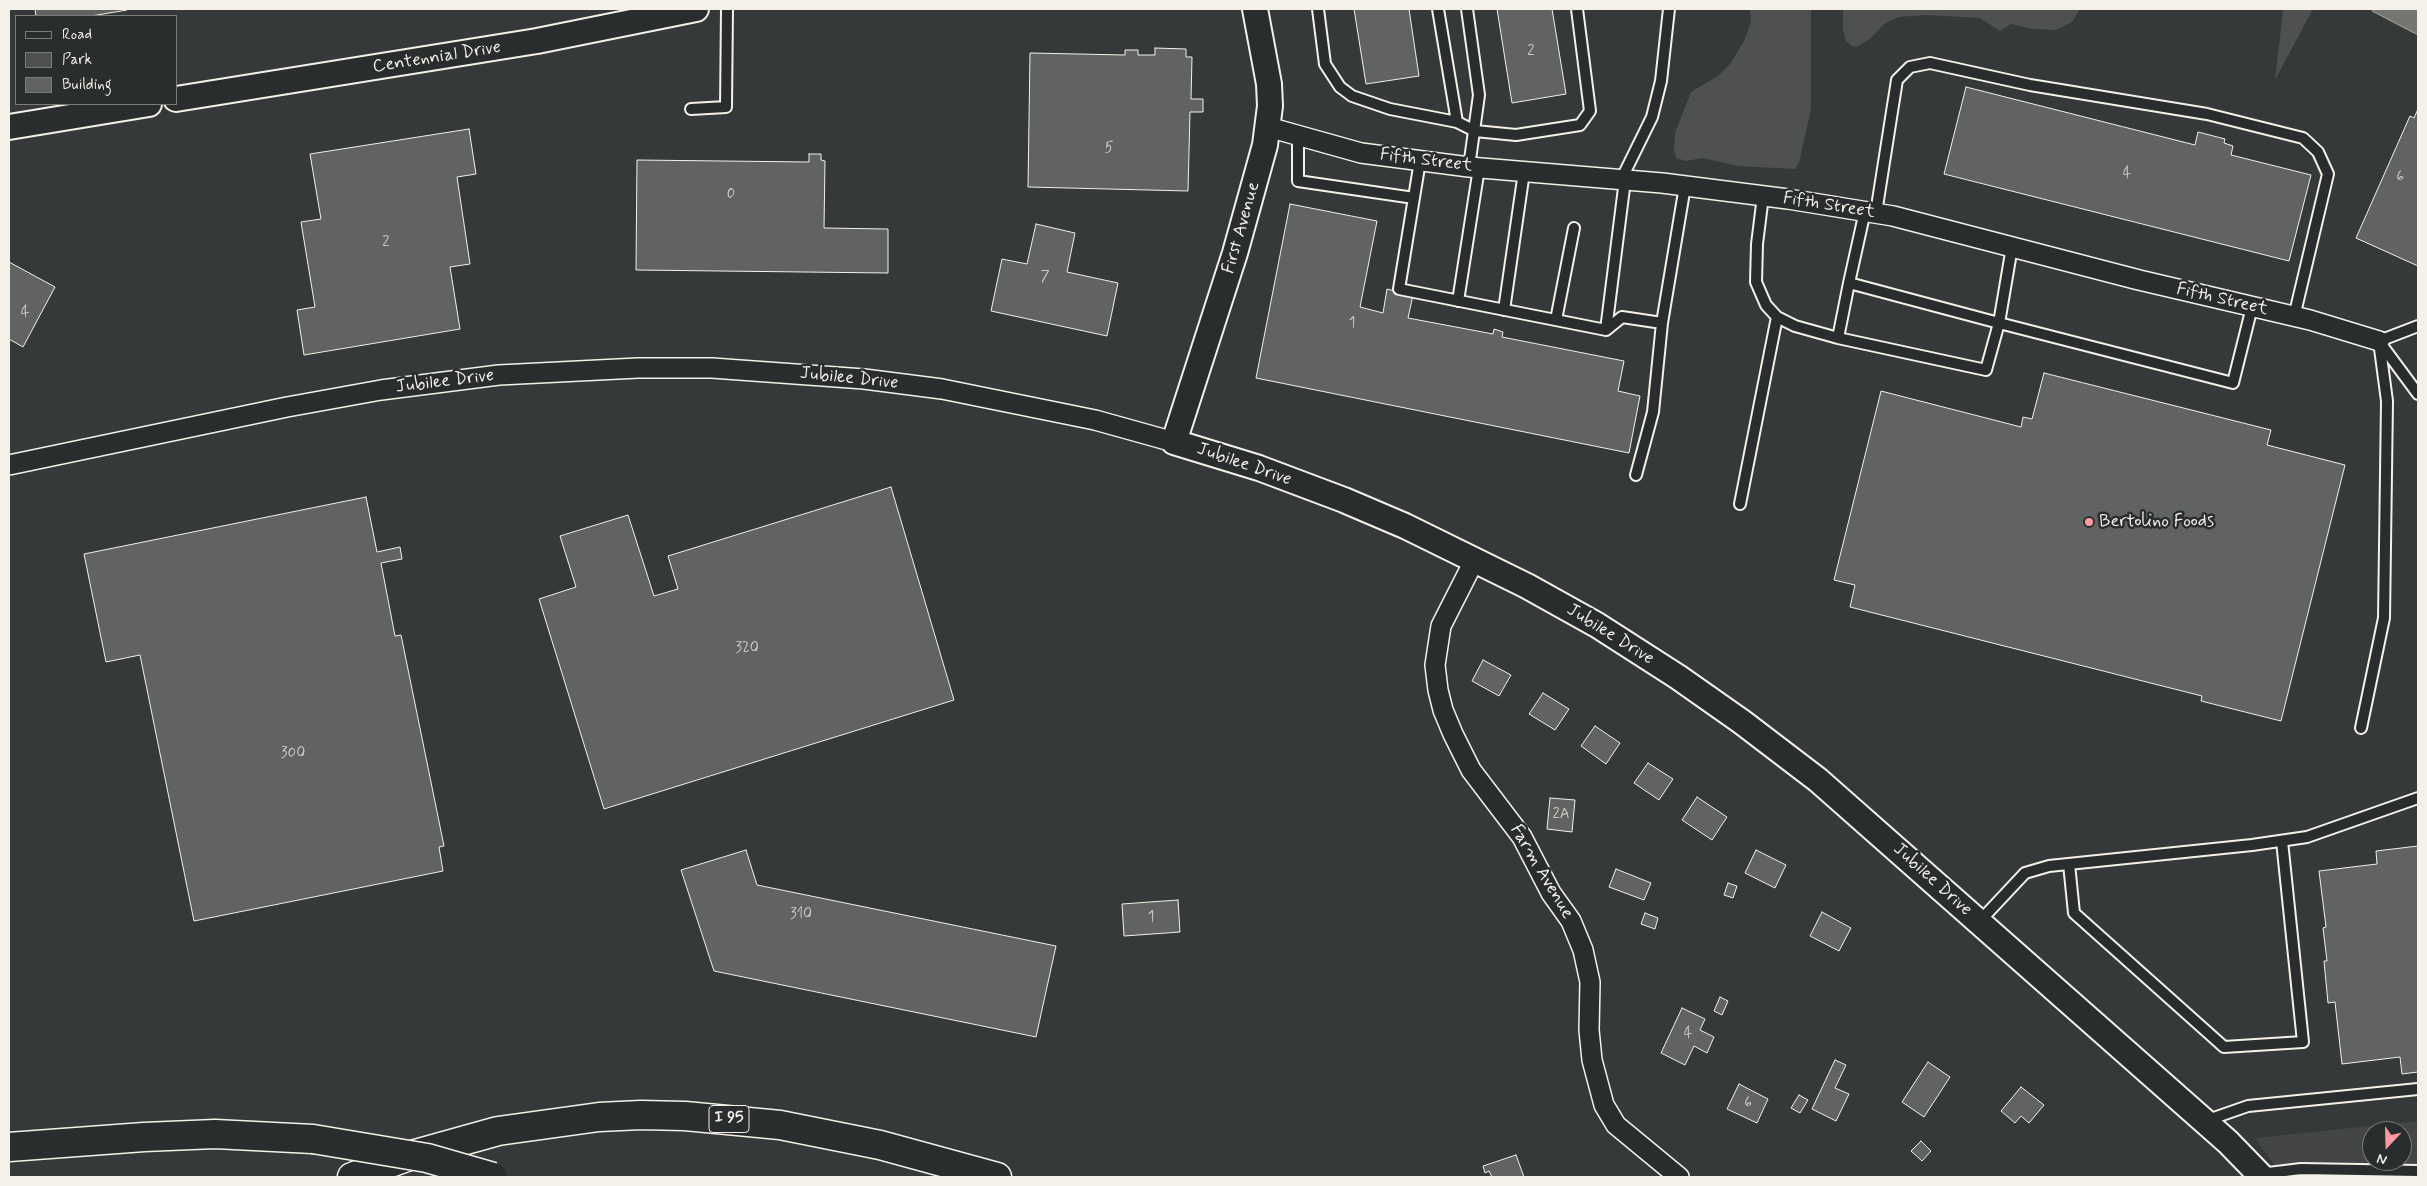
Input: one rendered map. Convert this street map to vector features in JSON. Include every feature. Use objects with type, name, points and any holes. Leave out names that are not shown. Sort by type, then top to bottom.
[{"type":"highway","name":"I 95","points":[[352,1177],[412,1155],[498,1131],[600,1117],[641,1115],[685,1116],[790,1127],[880,1145],[997,1177]]},
{"type":"highway","points":[[9,1147],[215,1134],[313,1139],[427,1158],[493,1177]]},
{"type":"street","name":"Centennial Drive","points":[[178,99],[537,41],[696,9]]},
{"type":"street","name":"First Avenue","points":[[1174,442],[1235,254],[1260,166],[1268,127],[1269,84],[1255,9]]},
{"type":"street","points":[[9,127],[143,105]]},
{"type":"street","name":"Fifth Street","points":[[1268,127],[1361,153],[1474,167],[1685,186],[1893,216],[2294,317],[2379,341]]},
{"type":"street","name":"Jubilee Drive","points":[[9,465],[381,390],[499,375],[638,368],[712,368],[864,379],[932,388],[1021,404],[1095,420],[1259,468],[1344,500],[1475,560],[1597,625],[1742,722],[1818,780],[2204,1122],[2260,1176]]},
{"type":"street","name":"Farm Avenue","points":[[1475,560],[1441,626],[1435,665],[1438,690],[1444,710],[1452,734],[1472,770],[1522,836],[1551,893],[1571,921],[1583,950],[1590,982],[1589,1030],[1592,1060],[1604,1105],[1616,1124],[1679,1177]]},
{"type":"lane","points":[[691,109],[726,108],[727,9]]},
{"type":"lane","points":[[1318,9],[1325,64],[1340,87],[1352,96],[1390,109],[1457,122],[1475,131],[1516,136],[1580,124],[1590,111],[1577,9]]},
{"type":"lane","points":[[1438,9],[1457,122]]},
{"type":"lane","points":[[1458,301],[1474,167],[1475,131],[1479,96],[1467,9]]},
{"type":"lane","points":[[1606,330],[1623,180],[1652,116],[1661,81],[1669,9]]},
{"type":"lane","points":[[1838,338],[1849,283],[1870,212],[1897,80],[1910,67],[1930,64],[2030,85],[2207,114],[2303,138],[2318,152],[2328,174],[2294,317]]},
{"type":"lane","points":[[1298,135],[1298,181],[1414,198]]},
{"type":"lane","points":[[1420,161],[1399,290],[1606,330]]},
{"type":"lane","points":[[1504,310],[1524,172]]},
{"type":"lane","points":[[1636,475],[1652,412],[1662,323],[1685,186]]},
{"type":"lane","points":[[1763,196],[1756,244],[1756,282],[1766,305],[1777,317],[1795,326],[1838,338],[1986,370],[1999,323],[2012,247]]},
{"type":"lane","points":[[1556,320],[1574,228]]},
{"type":"lane","points":[[1849,283],[2233,383],[2252,307]]},
{"type":"lane","points":[[1606,330],[1622,317],[1662,323]]},
{"type":"lane","points":[[1740,504],[1777,317]]},
{"type":"lane","points":[[2379,341],[2418,326]]},
{"type":"lane","points":[[2379,341],[2418,394]]},
{"type":"lane","points":[[2361,728],[2384,618],[2387,402],[2379,341]]},
{"type":"lane","points":[[1979,922],[2025,873],[2049,866],[2307,837],[2418,798]]},
{"type":"lane","points":[[2069,864],[2074,913],[2224,1047],[2303,1042],[2282,841]]},
{"type":"lane","points":[[2204,1122],[2248,1106],[2418,1089]]},
{"type":"lane","points":[[2260,1176],[2301,1169],[2418,1171]]},
{"type":"shaded area","points":[[2373,9],[2418,9],[2418,35],[2372,11]]},
{"type":"shaded area","points":[[2418,1121],[2418,1177],[2283,1177],[2255,1138],[2362,1127],[2362,1171],[2412,1171],[2412,1122]]},
{"type":"green space","points":[[1750,9],[1811,9],[1811,109],[1799,163],[1795,169],[1738,166],[1703,158],[1686,161],[1676,158],[1674,149],[1675,133],[1691,92],[1718,76],[1730,64],[1744,41],[1751,22]]},
{"type":"green space","points":[[1843,9],[2080,9],[2072,22],[2056,30],[2033,29],[2011,24],[2000,31],[1980,18],[1926,15],[1898,17],[1884,24],[1871,38],[1857,47],[1852,46],[1846,41],[1843,30]]},
{"type":"green space","points":[[2283,9],[2313,9],[2275,80],[2281,28]]},
{"type":"building","points":[[35,9],[127,9],[97,15],[36,15]]},
{"type":"building","points":[[1354,9],[1409,9],[1419,76],[1366,84]]},
{"type":"building","points":[[1497,9],[1552,9],[1566,94],[1512,103]]},
{"type":"building","points":[[1155,48],[1186,49],[1186,57],[1192,57],[1191,99],[1203,99],[1203,112],[1190,112],[1188,191],[1028,187],[1030,53],[1125,55],[1125,50],[1138,50],[1138,55],[1155,55]]},
{"type":"building","points":[[1966,87],[2195,145],[2198,132],[2225,139],[2224,143],[2233,146],[2231,155],[2311,175],[2289,261],[1944,174]]},
{"type":"building","points":[[2418,109],[2418,266],[2356,238],[2410,116],[2414,118]]},
{"type":"building","points":[[469,129],[476,174],[457,177],[470,264],[450,267],[460,329],[304,355],[297,310],[315,307],[301,222],[321,219],[310,154]]},
{"type":"building","points":[[809,154],[821,154],[821,160],[825,161],[824,228],[888,229],[888,273],[636,270],[637,160],[809,162]]},
{"type":"building","points":[[1290,204],[1377,221],[1360,307],[1383,313],[1387,289],[1413,295],[1408,318],[1493,334],[1494,329],[1503,332],[1502,337],[1624,361],[1618,391],[1640,396],[1629,453],[1256,378]]},
{"type":"building","points":[[1036,224],[1075,233],[1067,272],[1118,283],[1107,336],[991,311],[1002,259],[1027,264]]},
{"type":"building","points":[[9,262],[55,287],[23,347],[9,339]]},
{"type":"building","name":"Bertolino Foods","points":[[2044,373],[2271,430],[2267,445],[2345,465],[2281,721],[2201,701],[2202,696],[1850,607],[1855,585],[1834,580],[1881,391],[2021,427],[2023,417],[2032,419]]},
{"type":"building","points":[[891,487],[954,700],[604,809],[539,599],[576,587],[560,536],[628,515],[654,596],[678,589],[668,556]]},
{"type":"building","points":[[366,497],[377,552],[400,547],[402,559],[381,563],[395,636],[401,635],[444,846],[439,847],[443,871],[194,921],[140,655],[106,662],[84,554]]},
{"type":"building","points":[[1483,660],[1511,675],[1499,696],[1472,681]]},
{"type":"building","points":[[1543,693],[1569,709],[1555,730],[1529,714]]},
{"type":"building","points":[[1595,726],[1620,743],[1606,764],[1581,746]]},
{"type":"building","points":[[1648,763],[1673,779],[1659,800],[1634,783]]},
{"type":"building","points":[[1697,797],[1727,817],[1712,840],[1682,820]]},
{"type":"building","points":[[1550,798],[1575,800],[1572,832],[1547,829]]},
{"type":"building","points":[[2418,846],[2418,1072],[2402,1074],[2400,1057],[2342,1064],[2335,1002],[2328,1003],[2324,961],[2327,961],[2323,928],[2326,927],[2319,871],[2377,864],[2376,851]]},
{"type":"building","points":[[746,850],[757,885],[1056,946],[1036,1037],[714,971],[681,870]]},
{"type":"building","points":[[1756,850],[1786,865],[1775,888],[1745,873]]},
{"type":"building","points":[[1616,869],[1651,883],[1644,900],[1609,887]]},
{"type":"building","points":[[1728,883],[1737,886],[1733,898],[1724,895]]},
{"type":"building","points":[[1178,900],[1180,932],[1124,936],[1122,904]]},
{"type":"building","points":[[1822,912],[1851,928],[1839,951],[1810,936]]},
{"type":"building","points":[[1645,913],[1658,918],[1655,929],[1641,924]]},
{"type":"building","points":[[1720,997],[1728,1001],[1722,1015],[1714,1011]]},
{"type":"building","points":[[1682,1008],[1705,1019],[1700,1030],[1714,1037],[1707,1053],[1694,1046],[1685,1065],[1661,1053]]},
{"type":"building","points":[[1835,1060],[1846,1065],[1835,1088],[1849,1094],[1836,1121],[1812,1109]]},
{"type":"building","points":[[1928,1062],[1950,1077],[1924,1117],[1902,1102]]},
{"type":"building","points":[[1739,1084],[1768,1099],[1757,1123],[1727,1109]]},
{"type":"building","points":[[2021,1087],[2044,1105],[2029,1123],[2021,1116],[2015,1123],[2001,1111]]},
{"type":"building","points":[[1799,1095],[1808,1100],[1800,1113],[1791,1108]]},
{"type":"building","points":[[1921,1141],[1931,1151],[1922,1161],[1911,1151]]},
{"type":"building","points":[[1516,1155],[1524,1177],[1492,1177],[1489,1171],[1485,1173],[1483,1166]]},
{"type":"place","name":"Bertolino Foods","points":[[2089,522]]}]
